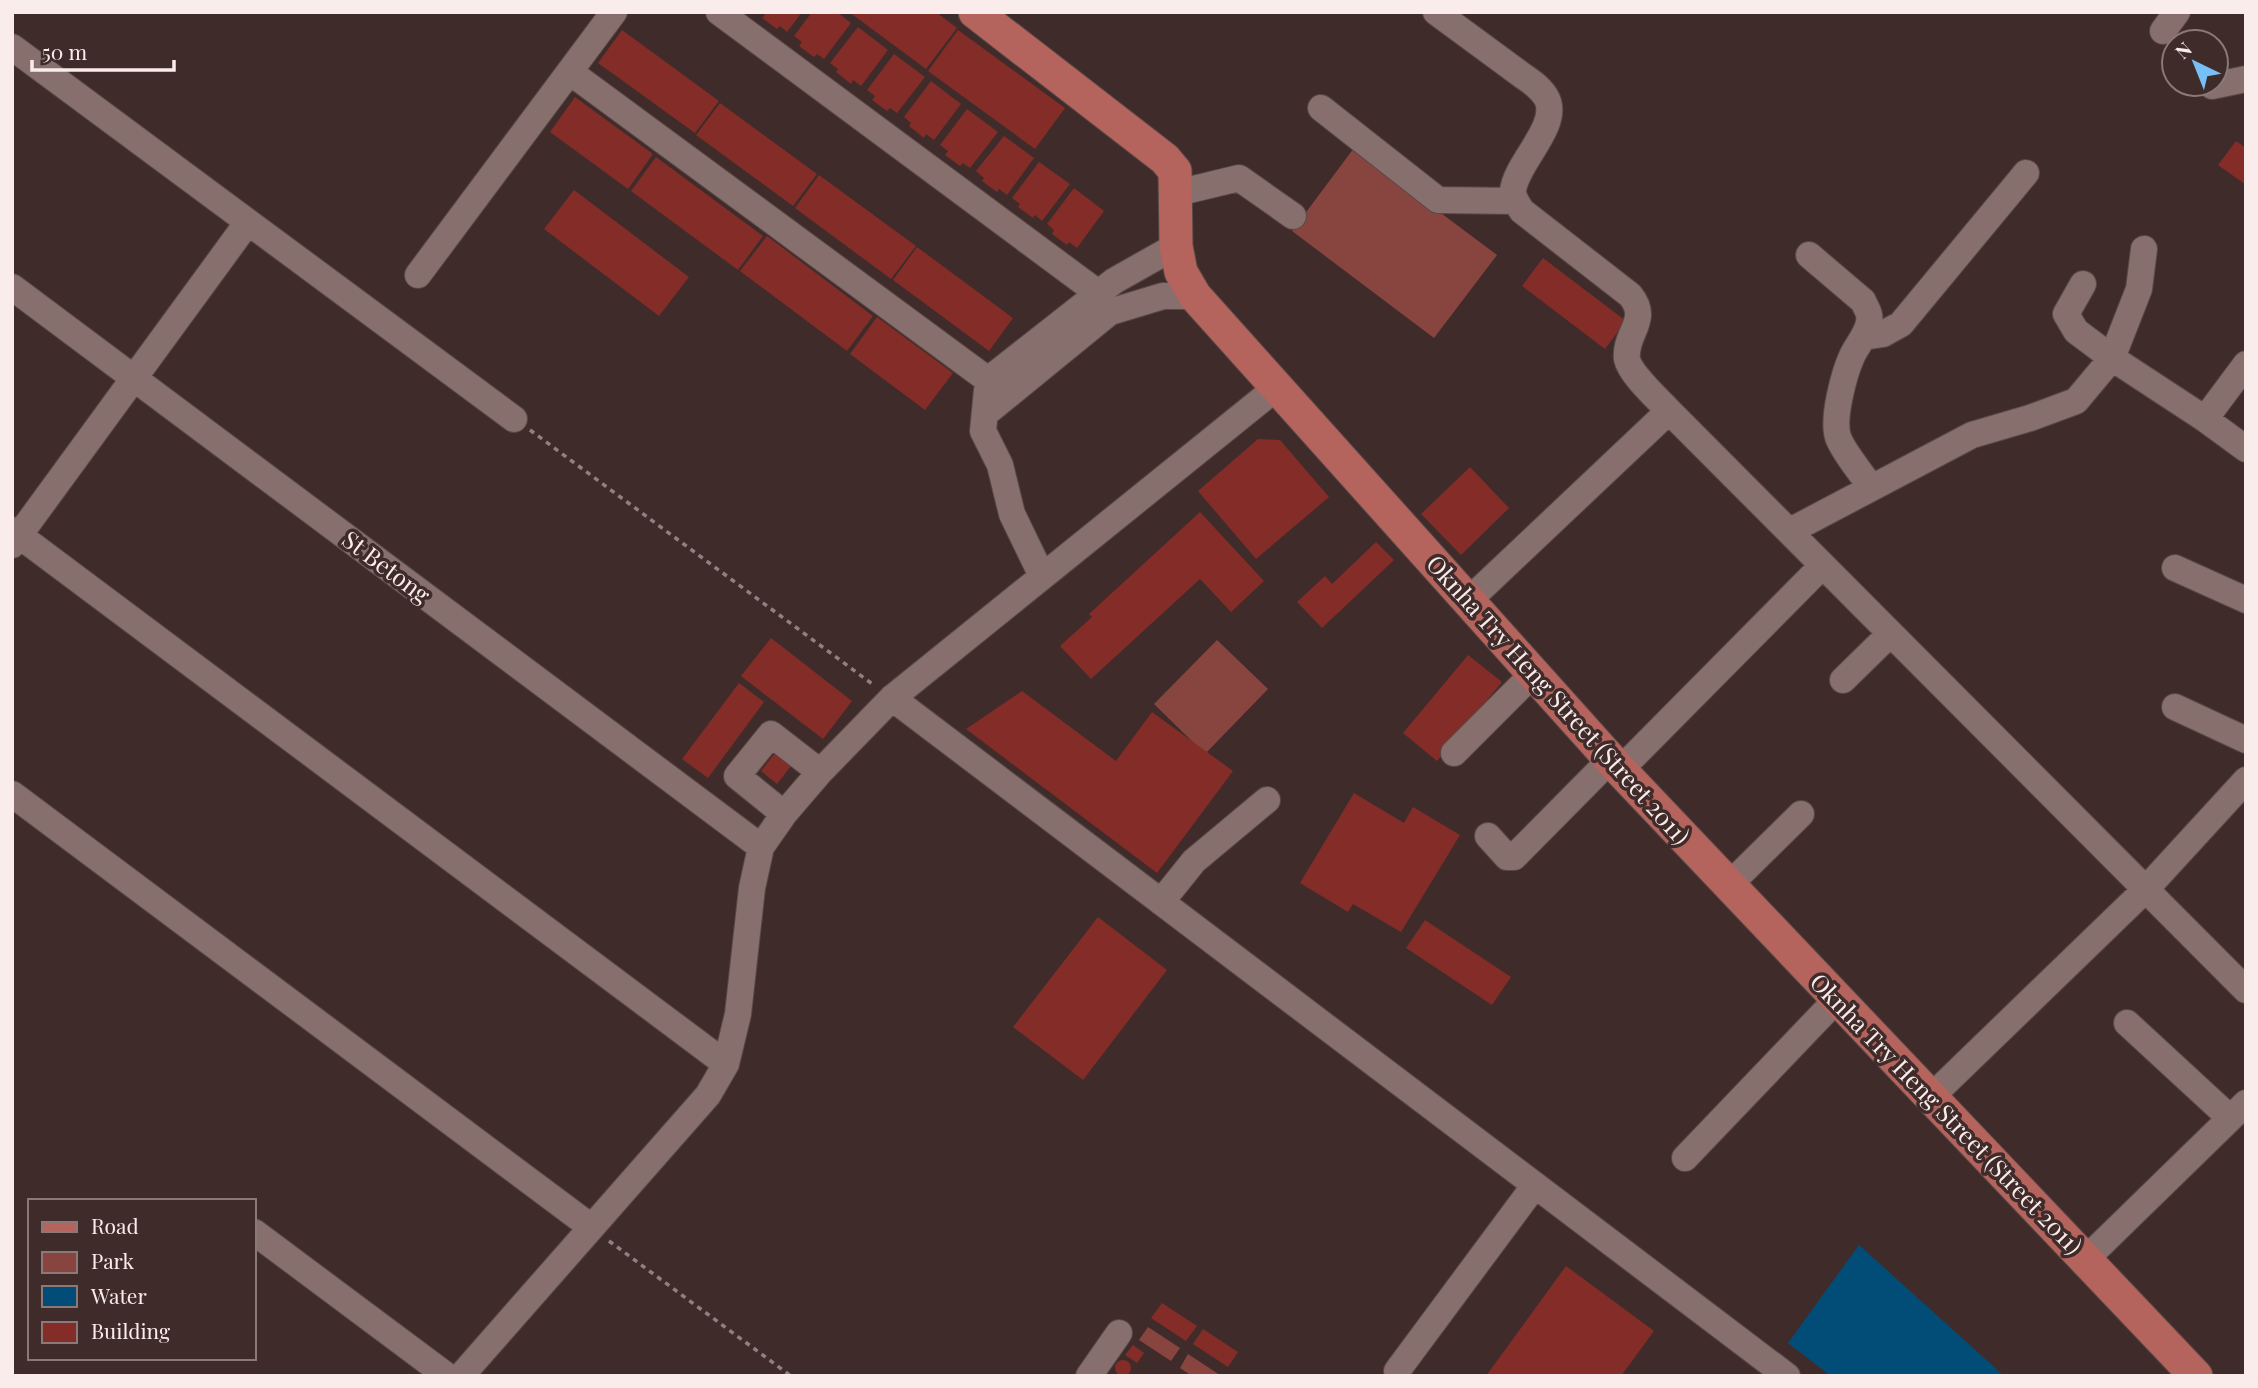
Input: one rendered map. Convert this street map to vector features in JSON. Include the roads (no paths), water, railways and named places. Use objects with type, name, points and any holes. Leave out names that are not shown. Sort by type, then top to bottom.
[{"type":"main road","name":"Oknha Try Heng Street (Street 2011)","points":[[975,12],[1165,159],[1175,171],[1176,246],[1181,272],[1195,296],[1616,764],[2196,1376]]},
{"type":"street","points":[[418,275],[614,12]]},
{"type":"street","points":[[719,12],[1104,302]]},
{"type":"street","points":[[1436,12],[1524,76],[1548,101],[1548,116],[1542,134],[1519,174],[1513,191],[1515,201],[1522,211],[1630,295],[1637,304],[1639,315],[1627,360],[1634,373],[1822,566],[2246,990]]},
{"type":"street","points":[[12,47],[514,419]]},
{"type":"street","points":[[570,72],[988,380]]},
{"type":"street","points":[[1321,108],[1438,200],[1515,201]]},
{"type":"street","points":[[1863,337],[1883,334],[1901,324],[2026,173]]},
{"type":"street","points":[[1177,193],[1239,178],[1293,216]]},
{"type":"street","points":[[248,222],[15,537],[726,1064]]},
{"type":"street","points":[[985,414],[1104,302],[1114,281],[1176,246]]},
{"type":"street","points":[[1790,531],[1972,435],[2076,401],[2112,358],[2139,289],[2144,250]]},
{"type":"street","points":[[1810,255],[1863,301],[1868,312],[1870,321],[1852,356],[1836,423],[1838,438],[1871,488]]},
{"type":"street","points":[[2083,284],[2067,314],[2076,331],[2246,449]]},
{"type":"street","name":"St Betong","points":[[12,287],[761,847]]},
{"type":"street","points":[[988,380],[1104,302],[1163,296],[1195,296]]},
{"type":"street","points":[[2205,419],[2246,364]]},
{"type":"street","points":[[988,380],[984,430],[1000,465],[1012,514],[1042,576]]},
{"type":"street","points":[[461,1376],[708,1095],[726,1064],[738,1014],[750,901],[761,847],[784,814],[820,772],[892,698],[1276,388]]},
{"type":"street","points":[[1468,601],[1669,411]]},
{"type":"street","points":[[1488,836],[1507,857],[1514,858],[1822,566]]},
{"type":"street","points":[[2175,568],[2246,600]]},
{"type":"street","points":[[1843,680],[1890,634]]},
{"type":"street","points":[[1454,753],[1534,673]]},
{"type":"street","points":[[892,698],[1787,1376]]},
{"type":"street","points":[[2175,707],[2246,740]]},
{"type":"street","points":[[784,814],[737,776],[771,733],[820,772]]},
{"type":"street","points":[[1932,1096],[2147,889],[2246,780]]},
{"type":"street","points":[[731,825],[757,792]]},
{"type":"street","points":[[12,794],[591,1227]]},
{"type":"street","points":[[1161,902],[1194,861],[1267,800]]},
{"type":"street","points":[[1730,884],[1801,814]]},
{"type":"street","points":[[1685,1158],[1838,998]]},
{"type":"street","points":[[2086,1258],[2238,1110],[2127,1023]]},
{"type":"street","points":[[1397,1371],[1535,1185]]},
{"type":"street","points":[[256,1233],[447,1376]]},
{"type":"street","points":[[1089,1376],[1119,1333]]},
{"type":"water","points":[[1859,1245],[2004,1376],[1831,1376],[1788,1343]]}]
